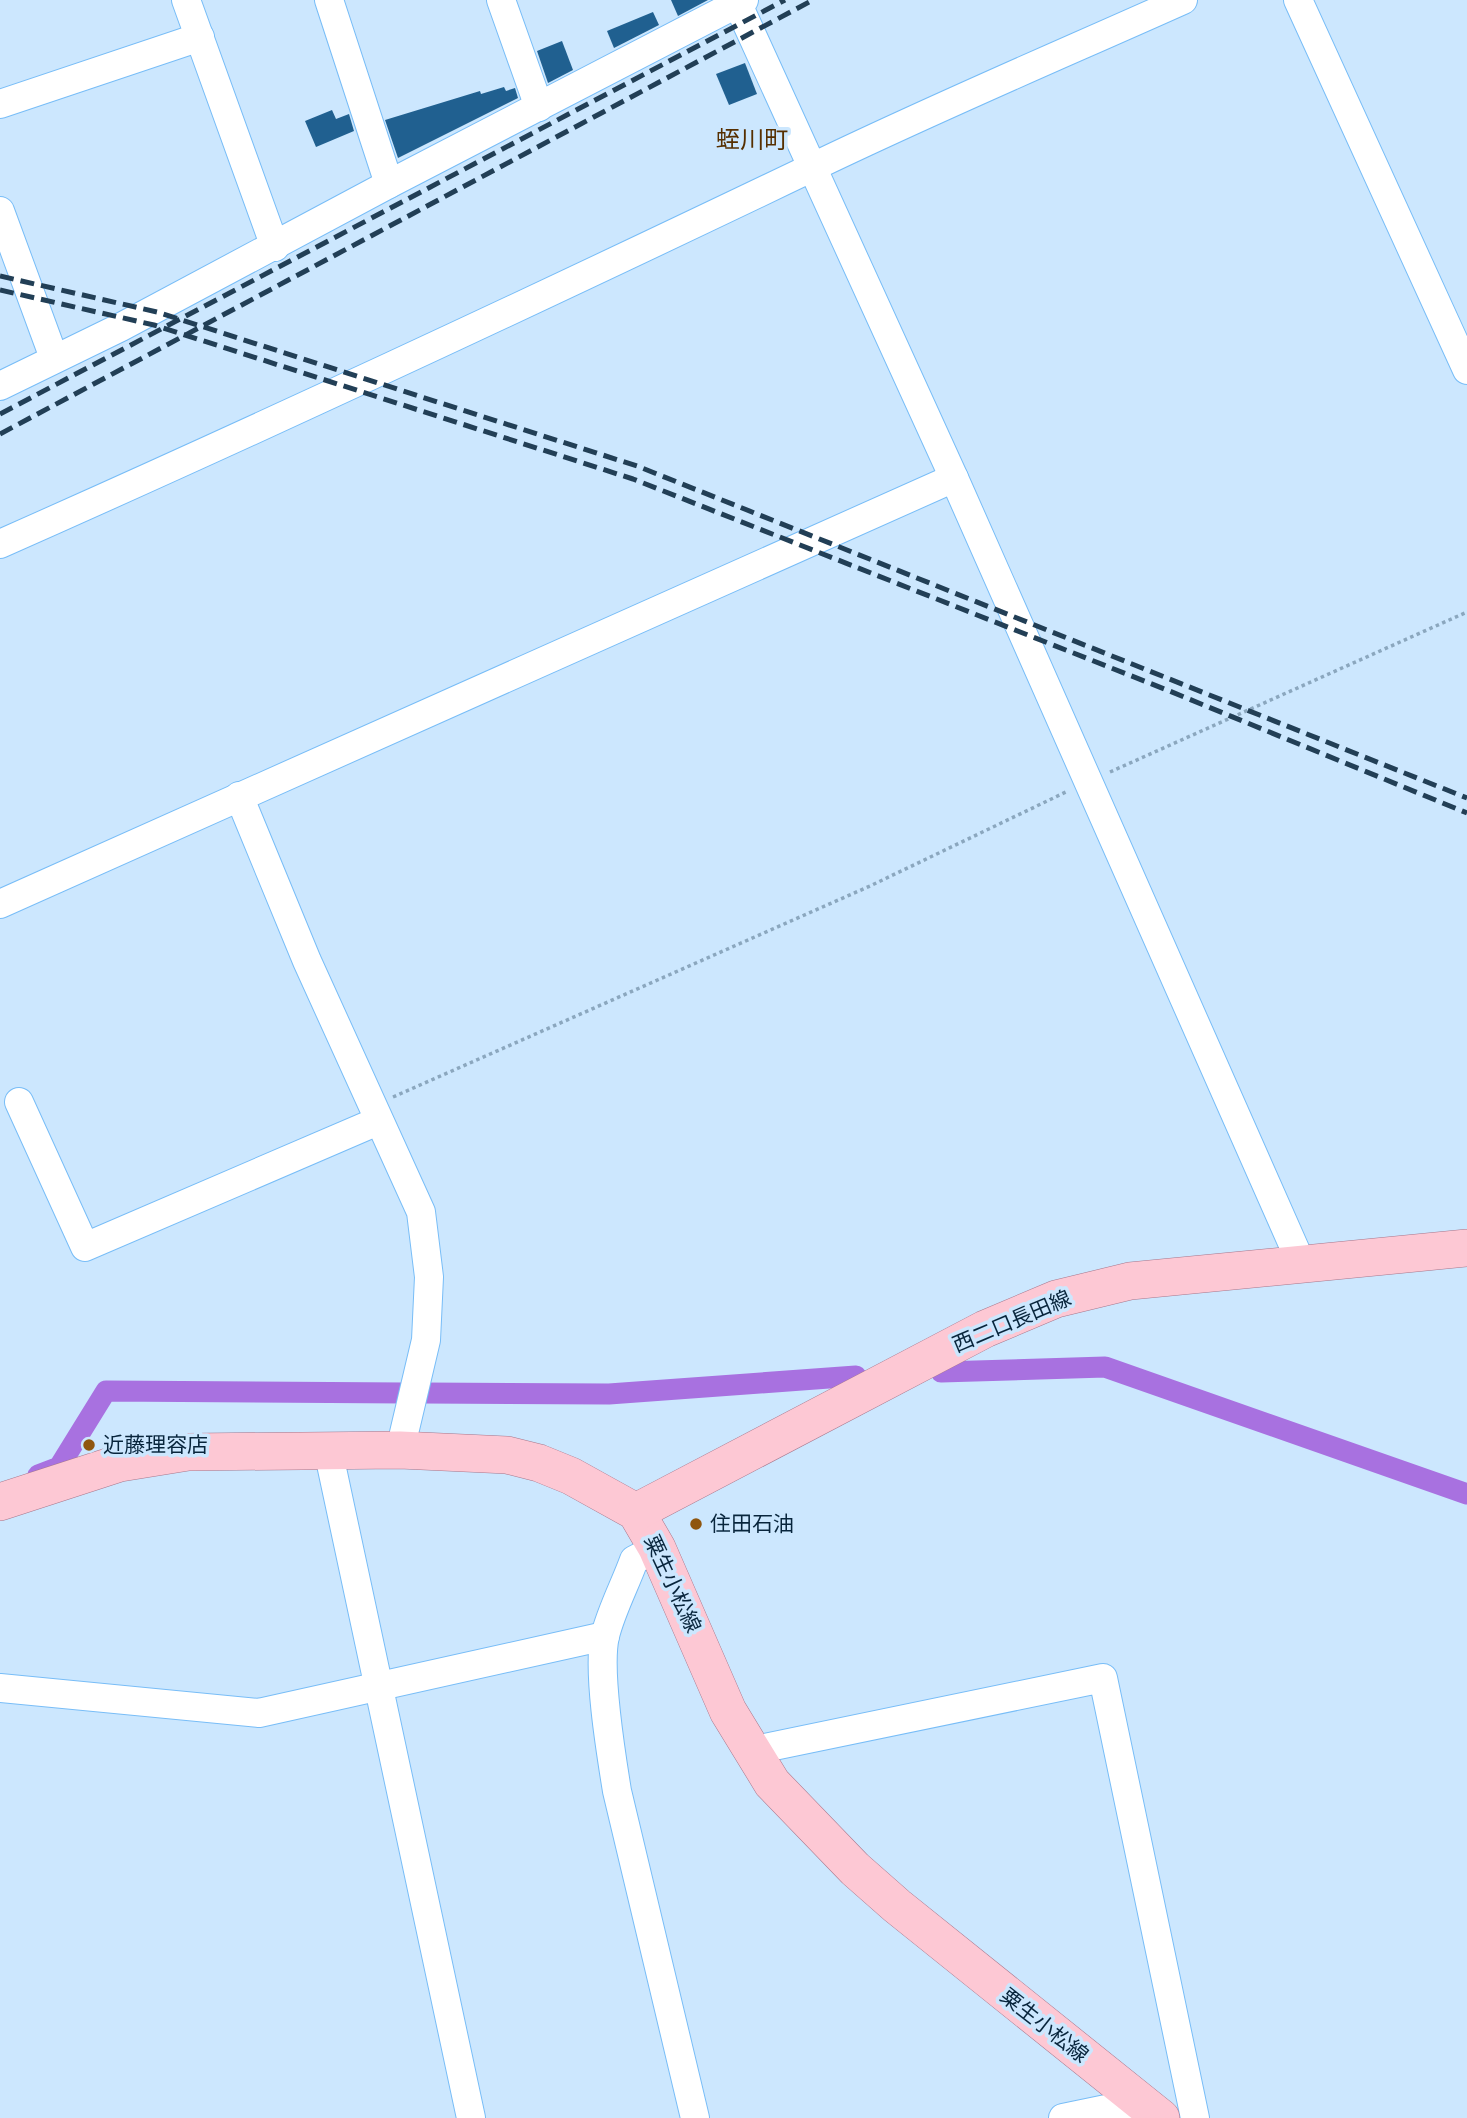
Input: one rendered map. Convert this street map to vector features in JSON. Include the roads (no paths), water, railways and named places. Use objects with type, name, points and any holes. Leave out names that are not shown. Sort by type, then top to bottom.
[{"type":"main road","name":"西二口長田線","points":[[636,1512],[985,1329],[1056,1300],[1130,1281],[1467,1248]]},
{"type":"main road","name":"粟生小松線","points":[[0,1502],[120,1463],[188,1452],[400,1450],[507,1455],[539,1462],[571,1476],[636,1512],[657,1548],[723,1700],[750,1751],[772,1783],[855,1869],[992,1985],[1150,2110]]},
{"type":"street","points":[[186,0],[275,247]]},
{"type":"street","points":[[329,0],[388,184]]},
{"type":"street","points":[[501,0],[539,107]]},
{"type":"street","points":[[0,544],[238,439],[712,217],[811,167],[1183,0]]},
{"type":"street","points":[[1298,0],[1467,370]]},
{"type":"street","points":[[0,386],[275,247],[388,184],[739,1],[811,167],[1090,781],[1302,1265]]},
{"type":"street","points":[[0,104],[200,37]]},
{"type":"street","points":[[0,211],[54,358]]},
{"type":"street","points":[[0,904],[954,478]]},
{"type":"street","points":[[239,796],[375,1114],[421,1212],[429,1277],[426,1340],[400,1450]]},
{"type":"street","points":[[19,1101],[85,1247],[375,1114]]},
{"type":"street","points":[[328,1450],[471,2118]]},
{"type":"street","points":[[657,1548],[634,1560],[605,1636],[610,1750],[617,1791],[695,2118]]},
{"type":"street","points":[[0,1688],[259,1713],[605,1636]]},
{"type":"street","points":[[750,1751],[1103,1678],[1195,2118]]},
{"type":"street","points":[[1063,2118],[1150,2110]]},
{"type":"waterway","points":[[941,1372],[1105,1367],[1467,1494]]},
{"type":"waterway","points":[[423,1393],[609,1394],[856,1376]]},
{"type":"waterway","points":[[38,1475],[59,1467],[106,1391],[405,1393]]},
{"type":"railway","points":[[0,414],[785,0]]},
{"type":"railway","points":[[0,434],[813,0]]},
{"type":"railway","points":[[0,276],[157,312],[637,466],[1467,798]]},
{"type":"railway","points":[[0,290],[154,325],[633,479],[1167,690],[1467,813]]},
{"type":"place","name":"近藤理容店","points":[[89,1445]]},
{"type":"place","name":"住田石油","points":[[696,1524]]},
{"type":"district","name":"蛭川町","points":[[752,140]]}]
